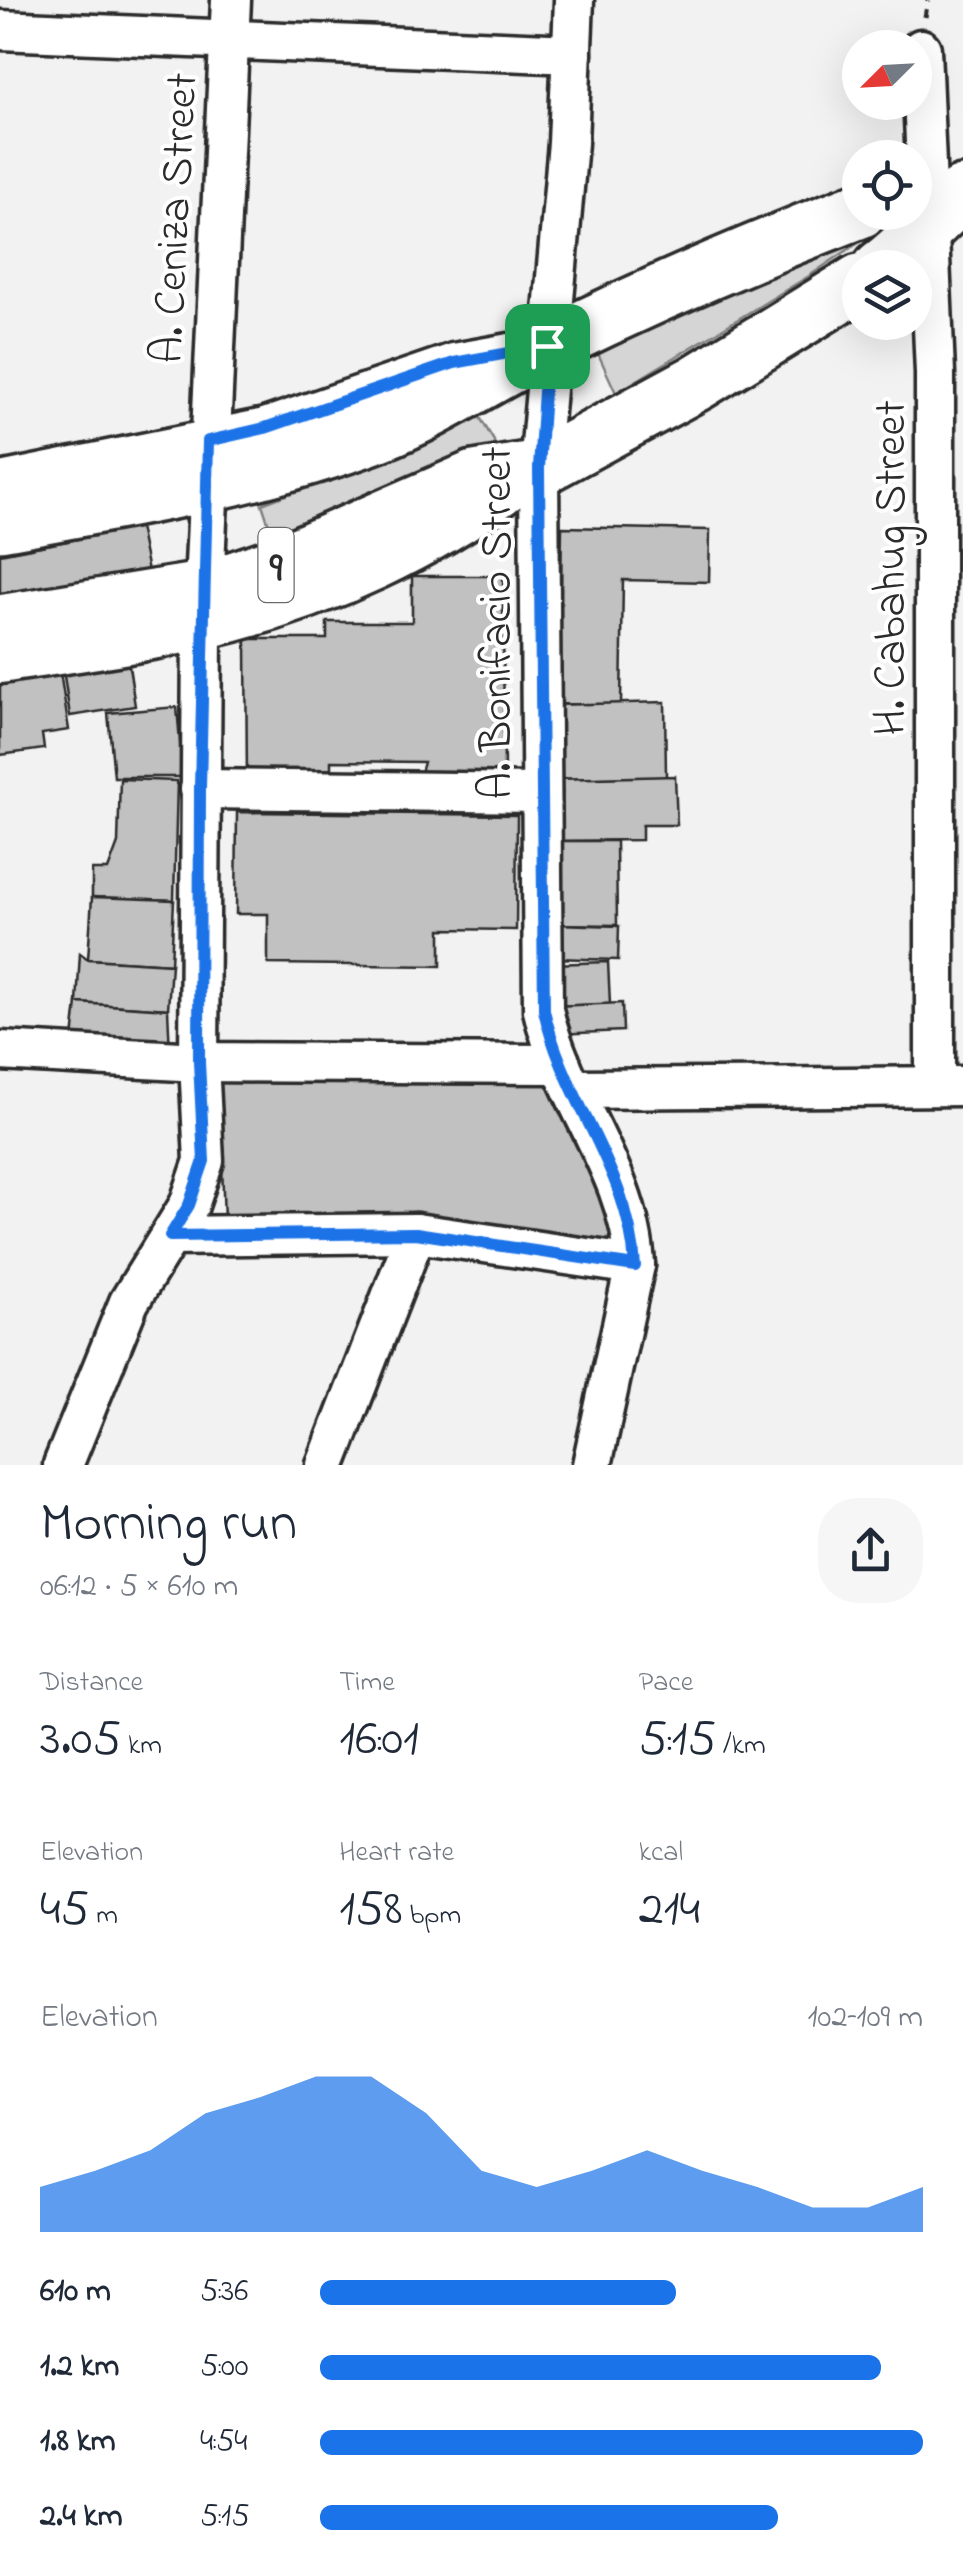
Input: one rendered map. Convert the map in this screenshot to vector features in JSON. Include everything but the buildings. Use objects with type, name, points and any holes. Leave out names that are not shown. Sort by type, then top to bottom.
[{"type":"highway","name":"9","points":[[0,522],[207,464],[379,433],[465,394],[547,346],[663,290],[842,217]]},
{"type":"highway","name":"9","points":[[0,623],[202,610],[329,544],[474,480],[539,468],[696,382],[842,293]]},
{"type":"street","name":"A. Ceniza Street","points":[[63,1465],[130,1302],[189,1205],[204,1161],[199,1062],[202,610],[230,0]]},
{"type":"street","name":"A. Bonifacio Street","points":[[574,0],[568,144],[539,468],[544,1010],[568,1077],[610,1164],[633,1236],[635,1266]]},
{"type":"street","points":[[0,30],[572,54]]},
{"type":"street","name":"H. Cabahug Street","points":[[926,120],[934,218],[950,653],[949,1086]]},
{"type":"street","name":"9","points":[[0,482],[207,464]]},
{"type":"street","name":"9","points":[[0,664],[202,610]]},
{"type":"street","points":[[200,788],[541,793]]},
{"type":"street","points":[[0,1052],[568,1077],[949,1086]]},
{"type":"street","points":[[326,1465],[416,1233]]},
{"type":"street","points":[[170,1236],[416,1233],[635,1266],[592,1465]]},
{"type":"shaded area","points":[[864,230],[878,230],[616,393],[595,347]]},
{"type":"shaded area","points":[[478,414],[494,441],[495,453],[275,543],[262,504],[379,459]]},
{"type":"route","points":[[547,346],[539,468],[538,630],[544,1010],[561,1064],[610,1164],[633,1236],[635,1266],[416,1233],[170,1236],[189,1205],[204,1161],[199,1062],[200,788],[208,441],[265,428],[454,363],[547,346]]}]
